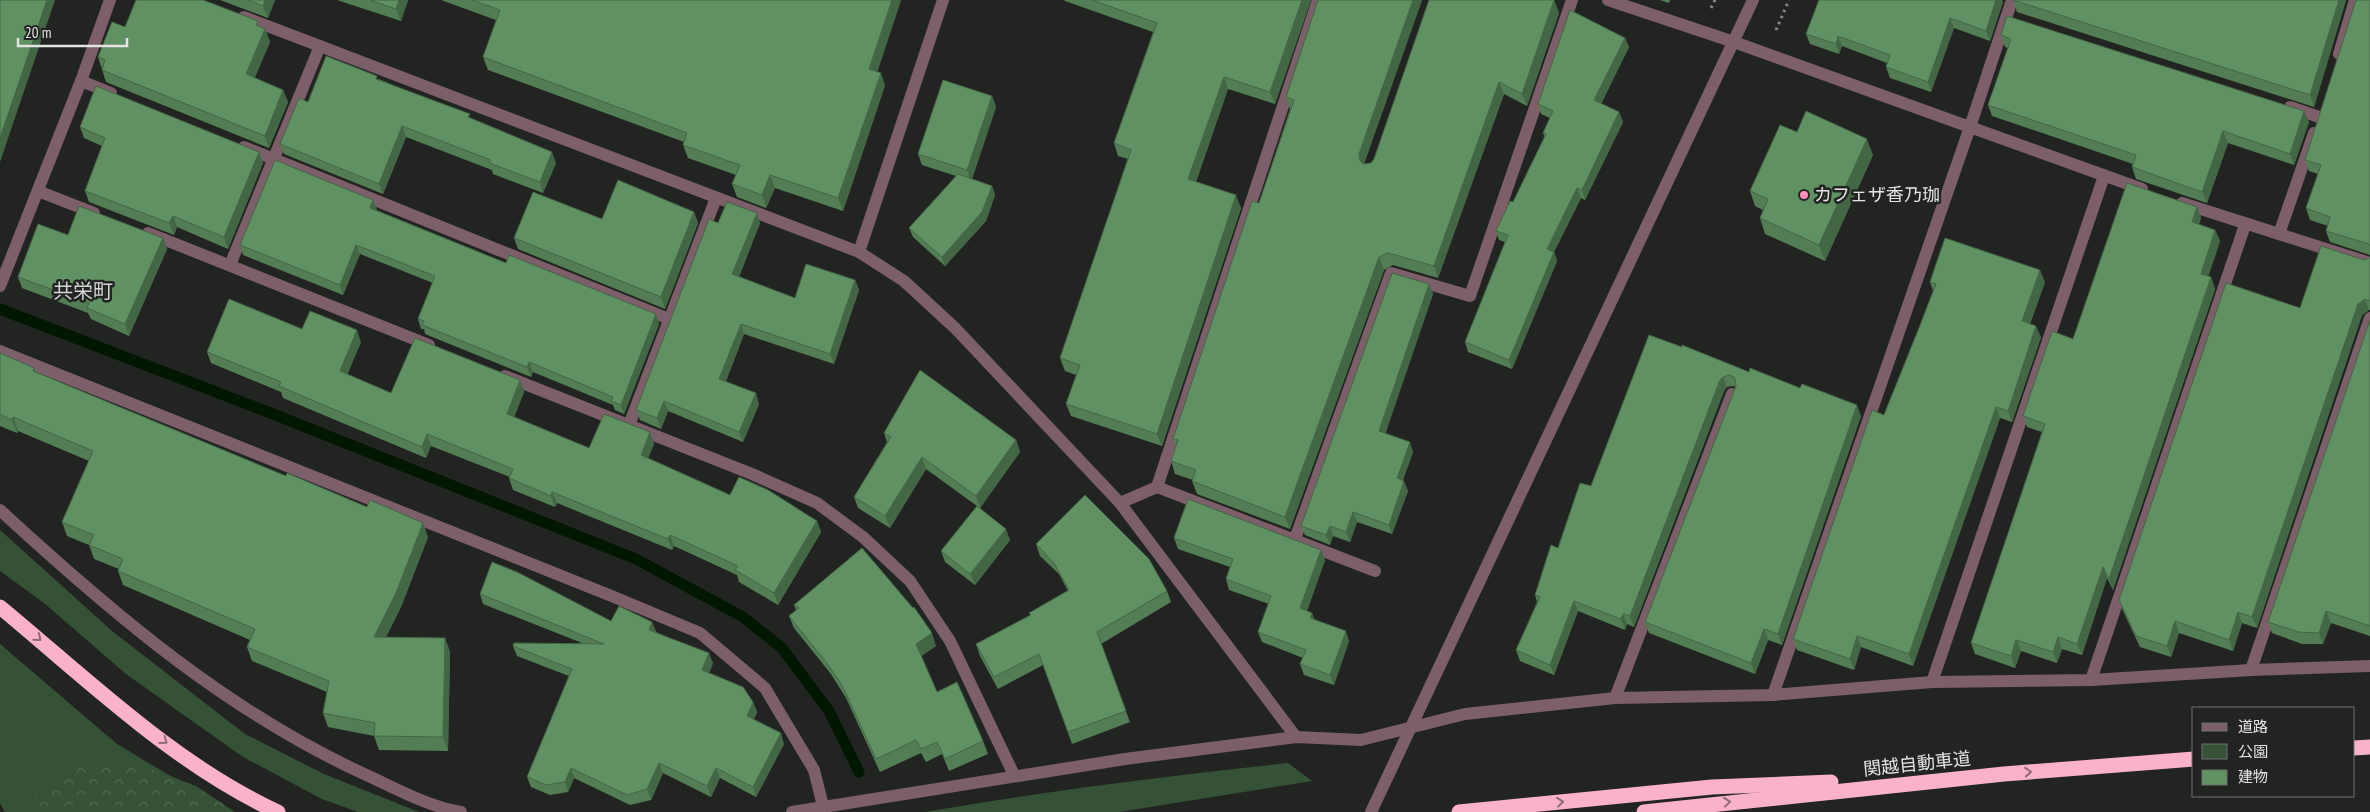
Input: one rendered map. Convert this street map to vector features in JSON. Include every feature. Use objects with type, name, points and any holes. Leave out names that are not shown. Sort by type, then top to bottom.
[{"type":"highway","points":[[0,608],[161,739],[218,779],[278,812]]},
{"type":"highway","points":[[2355,748],[2370,747]]},
{"type":"highway","name":"関越自動車道","points":[[1644,812],[2004,774],[2192,759]]},
{"type":"highway","points":[[1459,812],[1712,787],[2004,774]]},
{"type":"street","points":[[0,286],[81,81],[110,0]]},
{"type":"street","points":[[859,252],[943,0]]},
{"type":"street","points":[[1157,487],[1318,0]]},
{"type":"street","points":[[1295,540],[1391,273],[1470,296],[1572,0]]},
{"type":"street","points":[[1608,0],[1734,42],[2151,192]]},
{"type":"street","points":[[1371,812],[1754,0]]},
{"type":"street","points":[[1773,695],[1970,127],[2012,18],[2012,0]]},
{"type":"street","points":[[2336,63],[2356,0]]},
{"type":"street","points":[[232,13],[859,252],[904,281],[955,328],[1120,503],[1296,737]]},
{"type":"street","points":[[230,265],[320,46]]},
{"type":"street","points":[[81,81],[127,100]]},
{"type":"street","points":[[2279,234],[2321,112],[2282,105]]},
{"type":"street","points":[[228,141],[669,319]]},
{"type":"street","points":[[1932,682],[2104,176]]},
{"type":"street","points":[[38,191],[102,216]]},
{"type":"street","points":[[629,425],[716,198]]},
{"type":"street","points":[[2170,199],[2370,263]]},
{"type":"street","points":[[2091,680],[2245,224]]},
{"type":"street","points":[[138,230],[439,349]]},
{"type":"street","points":[[2251,670],[2370,318]]},
{"type":"street","points":[[0,351],[700,633],[765,688],[814,770],[823,806]]},
{"type":"street","points":[[493,371],[752,474],[817,503],[863,537],[910,581],[950,641],[1014,775]]},
{"type":"street","points":[[1615,698],[1732,394]]},
{"type":"street","points":[[1120,503],[1157,487],[1375,571]]},
{"type":"street","points":[[0,510],[148,640],[249,710],[328,758],[399,790],[461,812]]},
{"type":"street","points":[[792,812],[1014,775],[1296,737],[1361,740],[1465,714],[1615,698],[1773,695],[1932,682],[2091,680],[2251,670],[2370,666]]},
{"type":"path","points":[[1764,53],[1789,0]]},
{"type":"green space","points":[[0,530],[112,631],[245,734],[324,774],[419,812],[358,812],[322,799],[243,757],[126,674],[44,603],[0,571]]},
{"type":"green space","points":[[0,644],[117,744],[227,812],[5,812],[0,803]]},
{"type":"green space","points":[[131,761],[196,786],[235,812],[31,812],[27,798],[83,764]]},
{"type":"green space","points":[[1288,763],[1312,781],[1119,812],[925,812],[1106,784]]},
{"type":"building","points":[[0,0],[47,0],[0,138]]},
{"type":"building","points":[[136,0],[203,0],[258,21],[256,25],[265,29],[246,74],[283,90],[265,136],[102,70],[105,60],[98,57],[112,22],[125,27]]},
{"type":"building","points":[[248,0],[265,0],[263,6]]},
{"type":"building","points":[[370,0],[399,0],[396,9]]},
{"type":"building","points":[[472,0],[892,0],[869,69],[881,73],[838,198],[770,175],[762,195],[732,184],[740,165],[683,145],[687,133],[483,57],[500,10]]},
{"type":"building","points":[[1092,0],[1302,0],[1270,92],[1224,77],[1188,179],[1236,195],[1157,434],[1066,404],[1080,365],[1060,358],[1131,150],[1114,143],[1157,23]]},
{"type":"building","points":[[1318,0],[1413,0],[1359,154],[1360,161],[1364,164],[1371,163],[1374,159],[1429,0],[1554,0],[1522,94],[1499,82],[1434,266],[1388,253],[1379,257],[1285,517],[1192,481],[1196,470],[1171,461],[1178,440],[1173,439],[1252,201],[1259,203],[1294,100],[1286,97]]},
{"type":"building","points":[[1819,0],[1996,0],[1986,31],[1950,18],[1928,82],[1886,67],[1890,55],[1838,36],[1836,44],[1806,34]]},
{"type":"building","points":[[2013,0],[2339,0],[2310,95]]},
{"type":"building","points":[[2356,0],[2370,0],[2370,246],[2369,244],[2326,231],[2330,217],[2306,208],[2321,165],[2305,160]]},
{"type":"building","points":[[1570,10],[1625,38],[1594,100],[1619,112],[1582,190],[1577,188],[1547,249],[1554,252],[1509,360],[1465,342],[1508,235],[1496,231],[1510,201],[1513,202],[1546,134],[1543,133],[1553,111],[1538,104]]},
{"type":"building","points":[[2007,16],[2304,111],[2290,154],[2223,131],[2202,192],[2132,167],[2136,155],[1988,105],[2011,39],[2001,35]]},
{"type":"building","points":[[326,56],[377,76],[376,79],[470,114],[468,117],[552,152],[540,182],[489,163],[491,160],[402,126],[379,184],[280,144],[299,98],[308,102]]},
{"type":"building","points":[[943,80],[992,96],[967,170],[918,154]]},
{"type":"building","points":[[96,86],[259,152],[224,237],[173,216],[169,223],[85,191],[105,138],[80,127]]},
{"type":"building","points":[[1806,111],[1867,139],[1819,245],[1760,218],[1768,199],[1750,191],[1780,125],[1797,132]]},
{"type":"building","points":[[275,160],[373,200],[370,208],[506,263],[509,255],[656,314],[621,405],[611,401],[613,397],[529,362],[527,367],[422,325],[424,321],[418,319],[435,276],[356,245],[340,285],[240,245]]},
{"type":"building","points":[[958,174],[992,186],[982,212],[942,257],[909,228]]},
{"type":"building","points":[[618,180],[694,212],[661,297],[514,238],[533,192],[602,219]]},
{"type":"building","points":[[2127,183],[2197,207],[2192,222],[2215,230],[2201,274],[2211,277],[2109,579],[2103,567],[2077,644],[2058,637],[2053,652],[2016,640],[2011,656],[1971,643],[2045,424],[2023,416],[2052,331],[2073,339]]},
{"type":"building","points":[[727,202],[757,213],[732,274],[795,298],[806,264],[855,280],[830,354],[741,324],[719,379],[756,393],[739,432],[664,401],[657,418],[636,410],[709,219],[718,223]]},
{"type":"building","points":[[79,206],[163,238],[125,324],[87,308],[89,303],[18,277],[38,224],[68,235]]},
{"type":"building","points":[[1945,238],[2040,270],[2022,321],[2036,326],[2008,411],[1996,407],[1909,654],[1857,636],[1850,659],[1793,639],[1872,410],[1884,415],[1936,284],[1930,282]]},
{"type":"building","points":[[2321,246],[2364,260],[2370,258],[2370,301],[2365,299],[2358,304],[2252,617],[2238,612],[2229,640],[2175,621],[2167,646],[2136,636],[2119,600],[2226,283],[2300,308]]},
{"type":"building","points":[[1392,273],[1429,284],[1379,431],[1410,442],[1397,478],[1404,481],[1389,525],[1353,512],[1346,532],[1330,526],[1326,535],[1301,526]]},
{"type":"building","points":[[229,299],[302,329],[310,311],[357,330],[340,371],[391,393],[415,338],[520,380],[507,414],[589,448],[604,414],[650,432],[641,455],[730,495],[739,477],[768,490],[817,521],[774,593],[735,570],[738,566],[670,535],[668,539],[552,492],[551,496],[509,478],[513,469],[427,434],[422,447],[279,386],[281,382],[207,352]]},
{"type":"building","points":[[2370,320],[2370,626],[2326,611],[2319,633],[2298,632],[2268,622]]},
{"type":"building","points":[[1649,335],[1682,347],[1682,345],[1749,372],[1750,368],[1800,388],[1802,384],[1857,405],[1778,634],[1764,629],[1751,663],[1645,622],[1736,386],[1735,378],[1730,375],[1720,380],[1630,616],[1623,614],[1621,619],[1574,601],[1550,665],[1516,650],[1540,597],[1535,595],[1551,545],[1558,548],[1580,483],[1591,486]]},
{"type":"building","points":[[0,353],[34,368],[33,371],[286,476],[287,473],[367,507],[370,500],[423,523],[396,593],[374,637],[445,638],[443,737],[374,736],[375,723],[323,713],[329,681],[247,647],[255,629],[118,571],[123,559],[89,545],[94,535],[62,522],[93,451],[13,417],[12,420],[0,414]]},
{"type":"building","points":[[920,370],[1016,440],[976,496],[922,457],[885,516],[854,497],[891,437],[884,433]]},
{"type":"building","points":[[1085,495],[1149,559],[1167,591],[1097,632],[1126,711],[1068,732],[1039,654],[994,677],[976,644],[1031,615],[1029,613],[1069,590],[1054,563],[1036,544]]},
{"type":"building","points":[[1188,499],[1321,550],[1300,608],[1312,613],[1310,618],[1346,631],[1330,675],[1300,664],[1306,650],[1258,632],[1271,596],[1226,579],[1233,559],[1174,538]]},
{"type":"building","points":[[977,506],[1006,529],[970,574],[941,551]]},
{"type":"building","points":[[862,548],[914,607],[932,633],[916,644],[937,692],[957,682],[983,741],[945,759],[937,742],[921,749],[916,740],[876,759],[842,685],[789,616],[799,608],[794,605]]},
{"type":"building","points":[[492,562],[517,572],[611,621],[619,606],[652,622],[649,630],[709,653],[702,670],[743,687],[753,702],[747,716],[781,733],[753,787],[716,768],[707,786],[659,763],[647,789],[627,795],[571,768],[565,782],[546,785],[527,777],[572,669],[513,646],[514,643],[604,644],[480,594]]},
{"type":"waterway","points":[[0,309],[263,410],[636,559],[743,617],[782,648],[829,711],[859,772]]},
{"type":"place","name":"カフェザ香乃珈","points":[[1804,195]]},
{"type":"district","name":"共栄町","points":[[83,291]]}]
